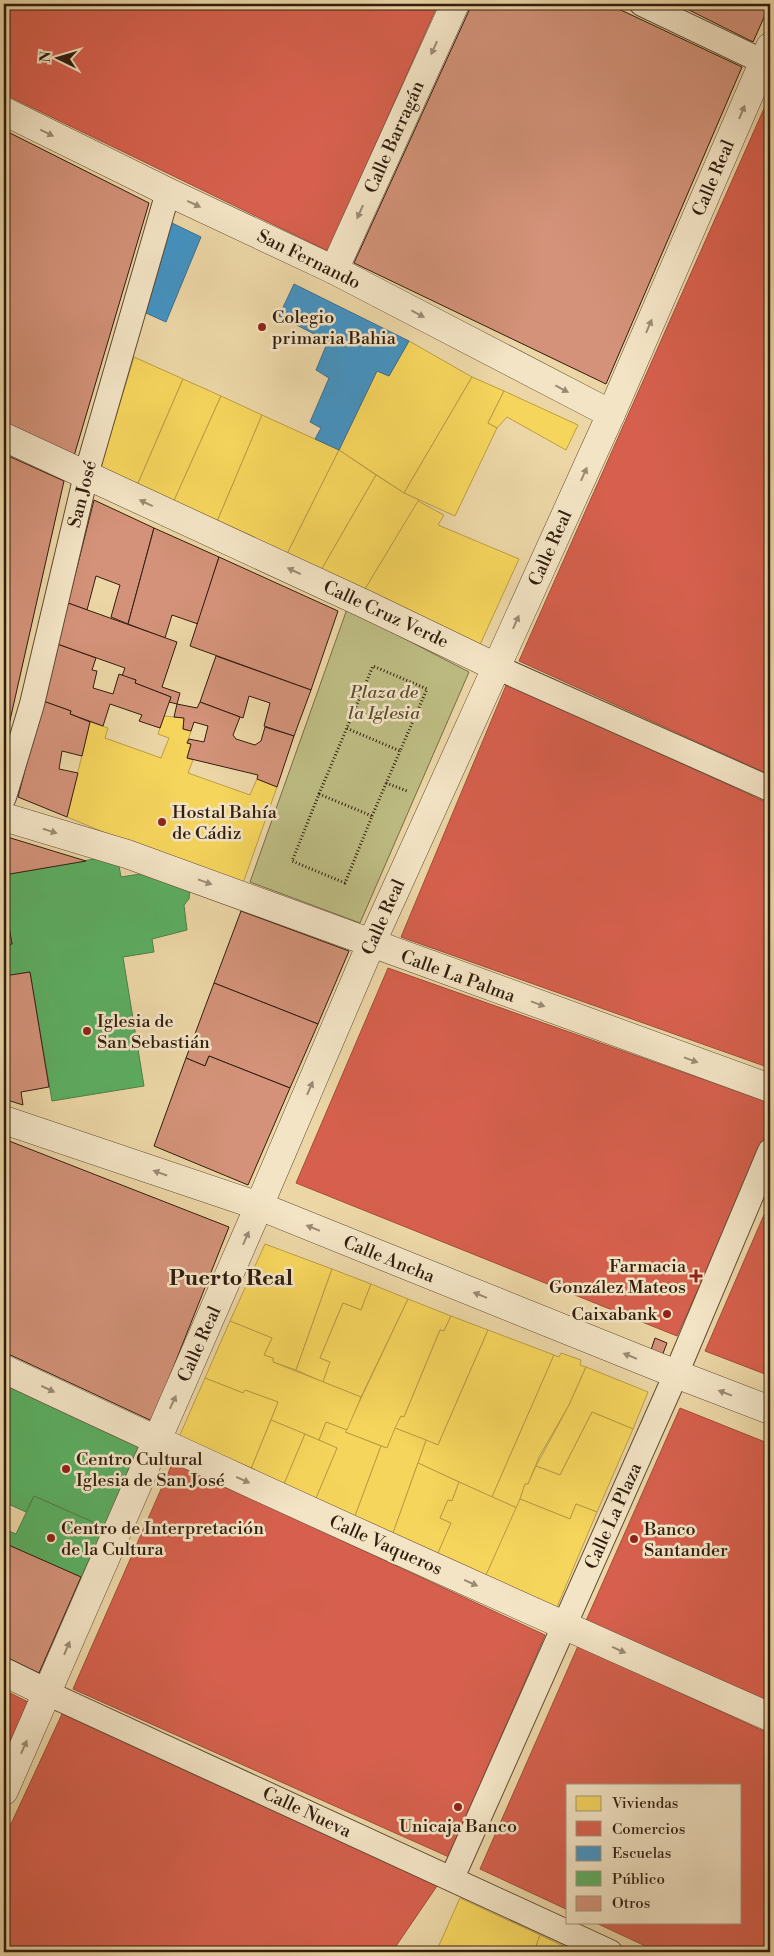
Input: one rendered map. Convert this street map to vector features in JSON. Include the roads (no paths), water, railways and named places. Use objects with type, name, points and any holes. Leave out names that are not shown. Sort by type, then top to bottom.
[{"type":"street","name":"Calle Barragán","points":[[334,270],[455,4]]},
{"type":"street","points":[[642,4],[768,58]]},
{"type":"street","name":"Calle Real","points":[[4,1791],[371,944],[611,414],[768,58]]},
{"type":"street","name":"San Fernando","points":[[4,111],[168,192],[334,270],[611,414]]},
{"type":"street","name":"San José","points":[[4,797],[32,704],[86,475],[168,192]]},
{"type":"street","name":"Calle Cruz Verde","points":[[4,437],[365,604],[496,667],[770,789]]},
{"type":"street","name":"Calle La Palma","points":[[4,817],[127,854],[770,1088]]},
{"type":"street","name":"Calle Ancha","points":[[4,1120],[259,1206],[770,1410]]},
{"type":"street","name":"Calle La Plaza","points":[[452,1878],[676,1374],[770,1152]]},
{"type":"street","name":"Calle Vaqueros","points":[[4,1369],[564,1626],[770,1717]]},
{"type":"street","name":"Calle Nueva","points":[[4,1672],[610,1952]]},
{"type":"place","name":"Colegio primaria Bahia","points":[[262,327]]},
{"type":"place","name":"Hostal Bahía de Cádiz","points":[[162,822]]},
{"type":"place","name":"Iglesia de San Sebastián","points":[[87,1031]]},
{"type":"place","name":"Farmacia González Mateos","points":[[696,1276]]},
{"type":"place","name":"Caixabank","points":[[667,1314]]},
{"type":"place","name":"Centro Cultural Iglesia de San José","points":[[66,1469]]},
{"type":"place","name":"Centro de Interpretación de la Cultura","points":[[51,1538]]},
{"type":"place","name":"Banco Santander","points":[[634,1539]]},
{"type":"place","name":"Unicaja Banco","points":[[458,1807]]},
{"type":"district","name":"Puerto Real","points":[[231,1277]]},
{"type":"park label","name":"Plaza de la Iglesia","points":[[384,702]]}]
